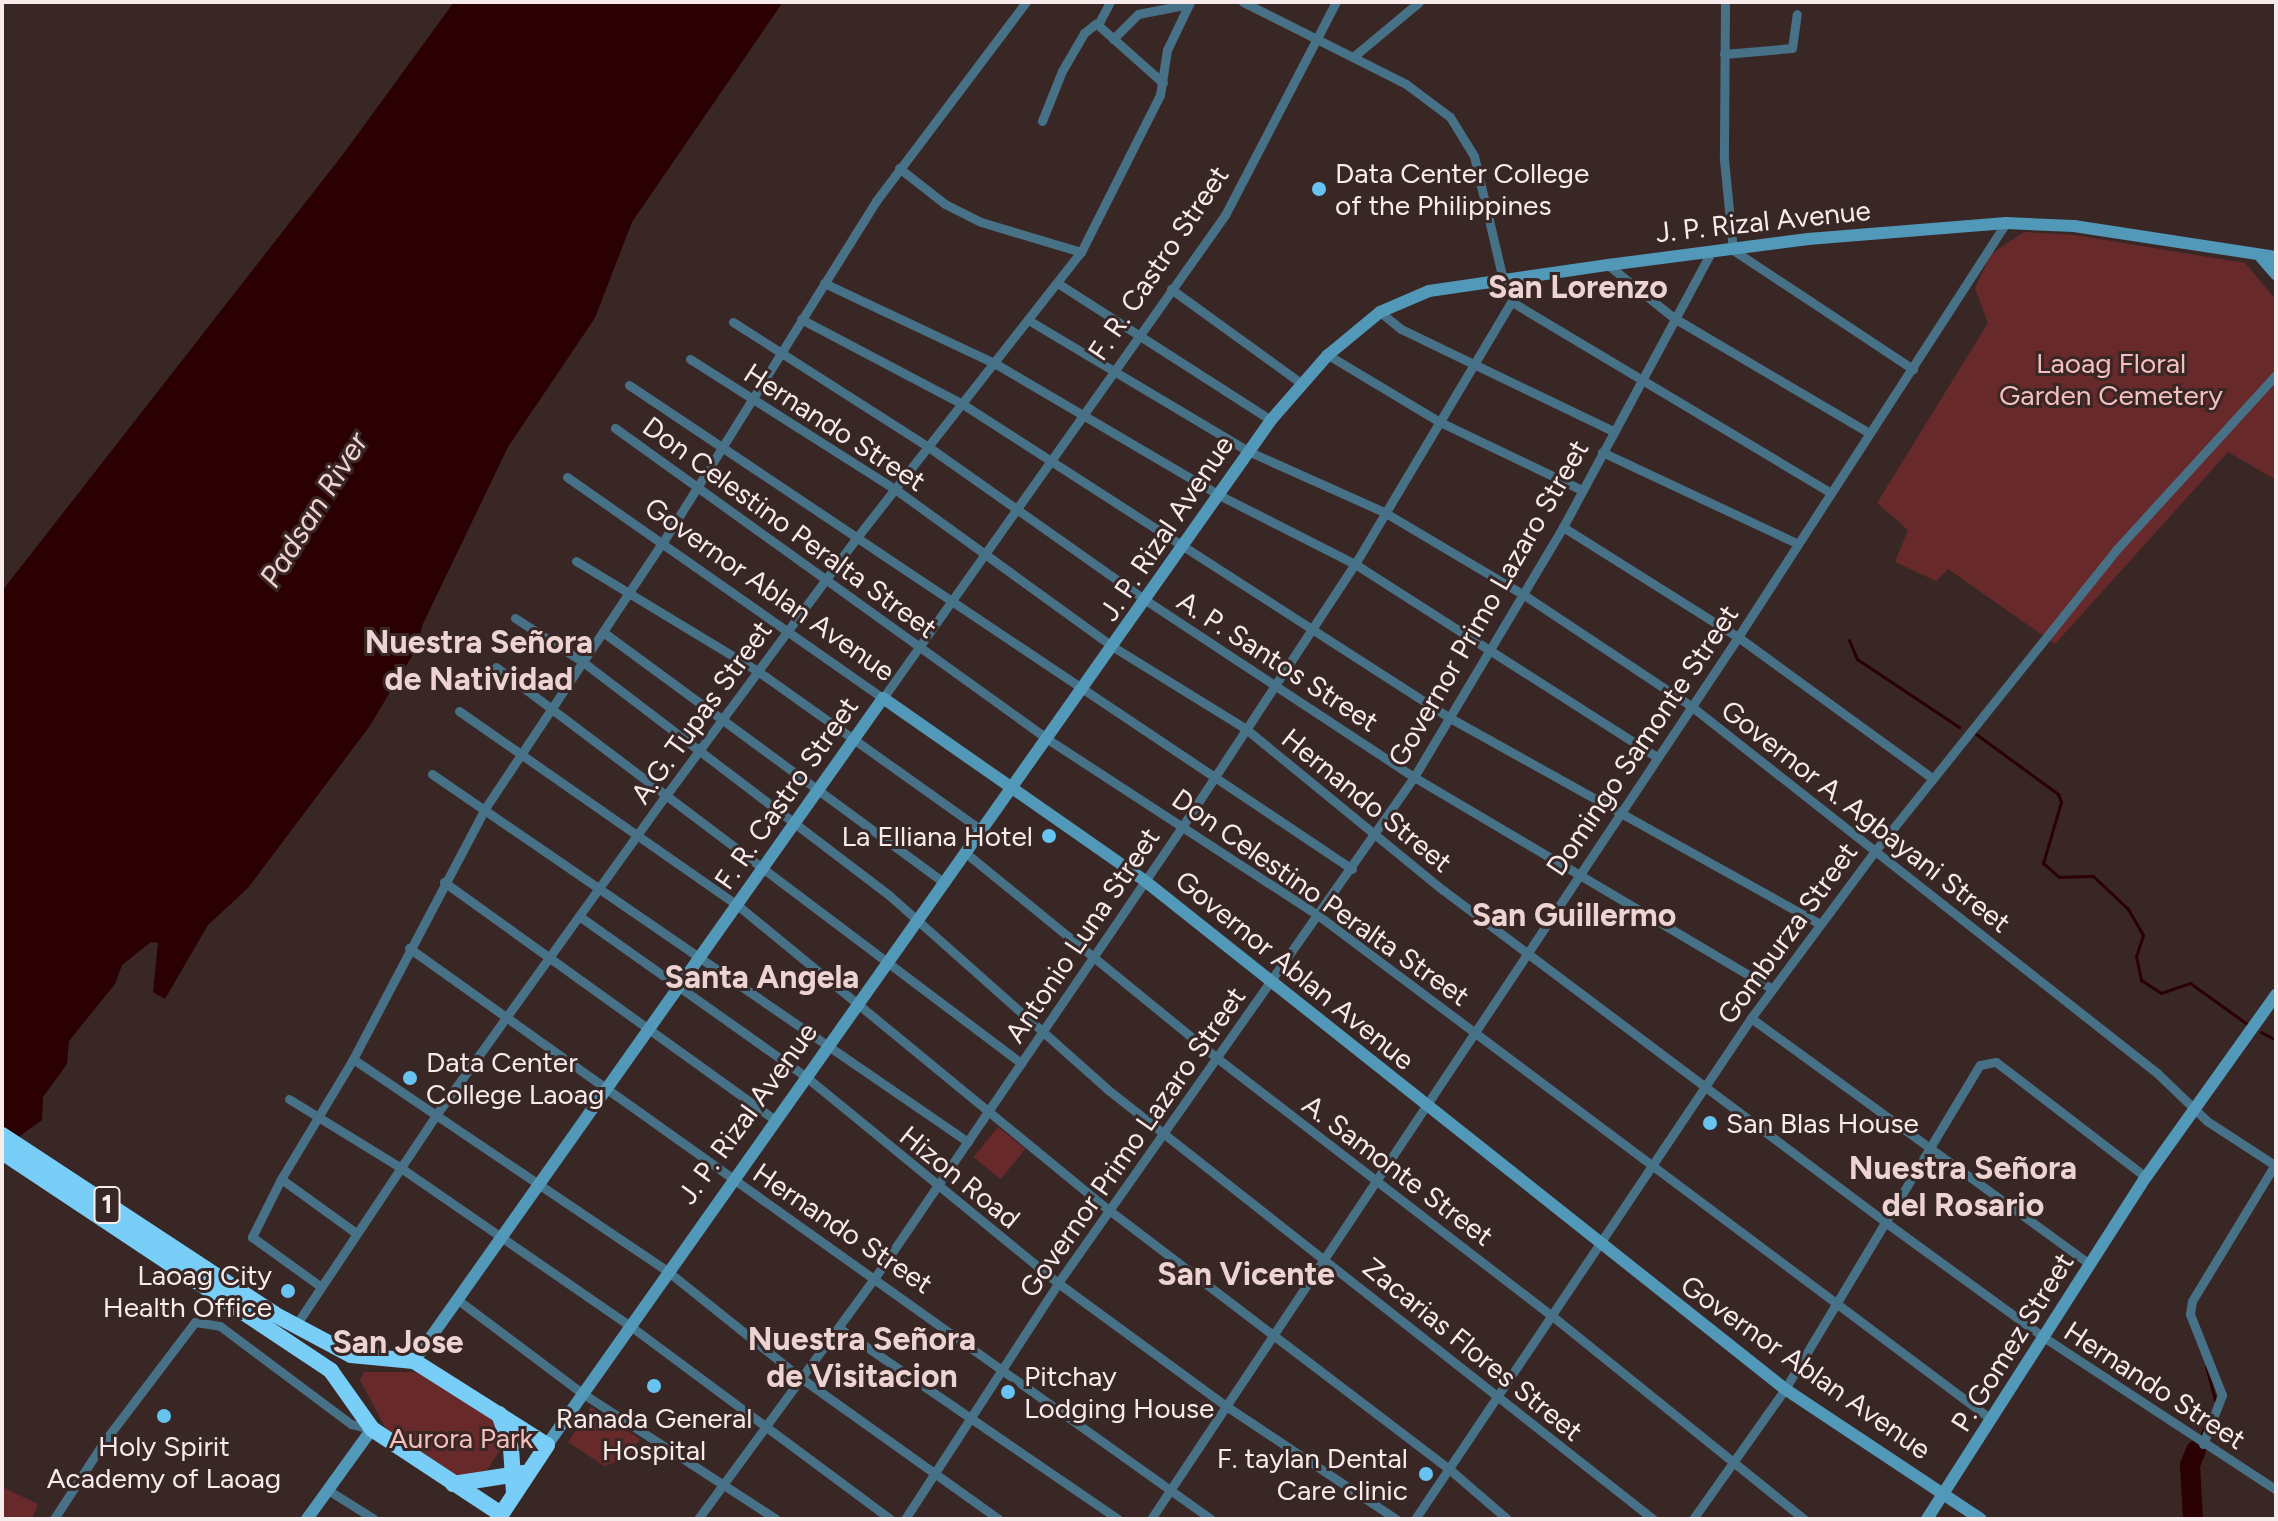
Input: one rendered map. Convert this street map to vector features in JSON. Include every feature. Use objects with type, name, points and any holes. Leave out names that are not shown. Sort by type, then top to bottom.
[{"type":"highway","name":"1","points":[[2,1135],[210,1279],[331,1371],[372,1429],[499,1517],[514,1494],[522,1473]]},
{"type":"highway","name":"1","points":[[2,1152],[210,1279],[337,1350],[380,1361],[414,1361],[547,1445]]},
{"type":"highway","points":[[453,1484],[522,1473],[499,1414]]},
{"type":"highway","name":"J. P. Rizal Avenue","points":[[522,1473],[547,1445]]},
{"type":"main road","name":"J. P. Rizal Avenue","points":[[547,1445],[731,1177],[1086,689],[1271,420],[1328,355],[1380,312],[1413,295],[1608,265],[2006,223],[2074,226],[2276,257]]},
{"type":"main road","points":[[2261,257],[2276,274]]},
{"type":"main road","name":"F. R. Castro Street","points":[[414,1361],[883,698]]},
{"type":"main road","name":"Governor Ablan Avenue","points":[[883,698],[1016,786],[1145,881],[1597,1244],[1785,1389],[1981,1519]]},
{"type":"main road","name":"P. Gomez Street","points":[[1927,1519],[2146,1177],[2276,995]]},
{"type":"main road","points":[[307,1519],[372,1429]]},
{"type":"street","points":[[320,1286],[252,1237],[281,1179],[353,1059],[444,882],[486,807],[663,542],[779,353],[899,168],[1026,2]]},
{"type":"street","points":[[1042,121],[1062,71],[1084,33],[1097,23],[1110,2]]},
{"type":"street","points":[[1244,2],[1406,84],[1450,117],[1474,156],[1503,280]]},
{"type":"street","name":"F. R. Castro Street","points":[[883,698],[1237,195],[1313,37],[1336,2]]},
{"type":"street","points":[[1353,57],[1419,2]]},
{"type":"street","points":[[1725,2],[1724,160],[1733,250],[1913,369]]},
{"type":"street","points":[[1113,39],[1138,14],[1189,3]]},
{"type":"street","name":"A.G. Tupas Street","points":[[300,1319],[436,1115],[667,794],[824,580],[1059,284],[1081,252],[1163,83],[1167,50],[1189,3]]},
{"type":"street","points":[[1724,54],[1792,48],[1797,14]]},
{"type":"street","points":[[1097,23],[1163,83]]},
{"type":"street","points":[[899,168],[945,204],[981,222],[1081,252]]},
{"type":"street","name":"Domingo Samonte Street","points":[[1151,1519],[1423,1104],[1738,637],[2006,223]]},
{"type":"street","name":"Governor Primo Lazaro Street","points":[[905,1519],[1058,1283],[1414,777],[1563,527],[1711,252]]},
{"type":"street","points":[[1608,265],[1674,318],[1869,433]]},
{"type":"street","name":"Antonio Luna Street","points":[[698,1519],[876,1276],[1182,827],[1355,564],[1526,277]]},
{"type":"street","points":[[824,283],[996,364],[1084,412],[1219,495],[1355,564],[1657,757]]},
{"type":"street","points":[[1059,284],[1271,420]]},
{"type":"street","points":[[1171,289],[1301,383]]},
{"type":"street","points":[[1512,302],[1642,376],[1830,492]]},
{"type":"street","points":[[1380,312],[1401,329],[1613,431]]},
{"type":"street","points":[[801,319],[964,405],[1052,459],[1450,718],[1621,810],[1820,924]]},
{"type":"street","name":"Governor A. Agbayani Street","points":[[1030,321],[1112,373],[1250,452],[1384,512],[1524,595],[1691,706],[2157,1073],[2193,1109],[2275,1165]]},
{"type":"street","name":"A. P. Santos Street","points":[[733,322],[930,448],[1147,601],[1414,777],[1772,989]]},
{"type":"street","points":[[1328,355],[1440,422],[1582,490]]},
{"type":"street","name":"Hernando Street","points":[[690,359],[895,489],[1115,648],[1246,729],[1375,836],[1526,953],[1707,1084],[1888,1224],[2045,1338],[2276,1490]]},
{"type":"street","name":"Gomburza Street","points":[[1415,1519],[1597,1244],[1751,1018],[1820,924],[1931,777],[2116,550],[2276,375]]},
{"type":"street","points":[[629,385],[723,445],[1352,869]]},
{"type":"street","name":"Don Celestino Peralta Street","points":[[615,428],[1049,740],[1319,916],[1991,1419]]},
{"type":"street","points":[[1602,452],[1796,543]]},
{"type":"street","name":"Governor Ablan Avenue","points":[[567,477],[883,698]]},
{"type":"street","points":[[1563,527],[1738,637],[1931,777]]},
{"type":"street","points":[[576,561],[759,672],[983,831]]},
{"type":"street","name":"Zacarias Flores Street","points":[[515,618],[583,662],[918,919],[1043,1034],[1162,1134],[1323,1257],[1653,1519]]},
{"type":"street","points":[[603,632],[945,883]]},
{"type":"street","points":[[496,667],[764,866],[1021,1063]]},
{"type":"street","points":[[459,711],[736,904],[1109,1210],[1448,1468],[1507,1519]]},
{"type":"street","points":[[432,774],[486,807],[829,1042],[968,1142]]},
{"type":"street","name":"A. Samonte Street","points":[[967,854],[1217,1058],[1551,1315],[1804,1519]]},
{"type":"street","points":[[444,882],[774,1119]]},
{"type":"street","name":"Hizon Road","points":[[579,916],[805,1076],[936,1187],[1058,1283],[1226,1406],[1396,1519]]},
{"type":"street","name":"Hernando Street","points":[[409,948],[1004,1367],[1173,1488],[1211,1519]]},
{"type":"street","points":[[1751,1018],[1930,1153],[2090,1264]]},
{"type":"street","points":[[353,1059],[666,1270],[801,1378],[999,1519]]},
{"type":"street","points":[[1693,1519],[1785,1389],[1888,1224],[1980,1065],[1996,1062],[2146,1177]]},
{"type":"street","points":[[289,1099],[401,1168],[629,1325],[890,1519]]},
{"type":"street","points":[[2203,1444],[2222,1395],[2190,1314],[2192,1301],[2275,1165]]},
{"type":"street","points":[[281,1179],[356,1233]]},
{"type":"street","points":[[458,1300],[582,1393],[776,1519]]},
{"type":"street","points":[[54,1519],[191,1324],[220,1326],[272,1360],[351,1424],[372,1429]]},
{"type":"street","points":[[839,1328],[1118,1519]]},
{"type":"street","points":[[272,1360],[285,1341]]},
{"type":"street","points":[[328,1490],[374,1519]]},
{"type":"green space","name":"Laoag Floral Garden Cemetery","points":[[2024,232],[2075,235],[2245,263],[2276,300],[2276,480],[2228,452],[2055,644],[1948,569],[1936,581],[1895,562],[1908,530],[1877,503],[1988,323],[1975,288],[1991,254]]},
{"type":"green space","points":[[998,1127],[1025,1149],[1001,1179],[973,1157]]},
{"type":"green space","name":"Aurora Park","points":[[364,1372],[424,1372],[495,1417],[501,1449],[487,1470],[460,1478],[386,1429],[360,1380]]},
{"type":"green space","points":[[591,1407],[640,1439],[628,1458],[604,1466],[568,1442]]},
{"type":"green space","points":[[2,1487],[38,1504],[32,1519],[2,1519]]},
{"type":"water","name":"Padsan River","points":[[454,2],[783,2],[632,222],[595,318],[508,447],[422,626],[418,646],[369,727],[248,888],[208,925],[165,999],[153,992],[158,943],[151,942],[122,965],[115,984],[69,1041],[67,1064],[43,1097],[42,1120],[2,1149],[2,591],[344,153]]},
{"type":"waterway","points":[[1849,640],[1857,659],[1959,727]]},
{"type":"waterway","points":[[1976,734],[2058,794],[2061,802],[2043,863],[2059,877],[2093,876],[2128,909],[2143,935],[2136,956],[2141,980],[2161,993],[2190,983],[2247,1024]]},
{"type":"waterway","points":[[2261,1032],[2276,1040]]},
{"type":"waterway","points":[[2206,1366],[2215,1400]]},
{"type":"waterway","points":[[2202,1433],[2208,1418]]},
{"type":"waterway","points":[[2193,1519],[2190,1465],[2196,1450]]},
{"type":"place","name":"Data Center College of the Philippines","points":[[1319,189]]},
{"type":"place","name":"La Elliana Hotel","points":[[1049,836]]},
{"type":"place","name":"Data Center College Laoag","points":[[410,1078]]},
{"type":"place","name":"San Blas House","points":[[1710,1123]]},
{"type":"place","name":"Laoag City Health Office","points":[[288,1291]]},
{"type":"place","name":"Ranada General Hospital","points":[[654,1386]]},
{"type":"place","name":"Pitchay Lodging House","points":[[1008,1392]]},
{"type":"place","name":"Holy Spirit Academy of Laoag","points":[[164,1416]]},
{"type":"place","name":"F. taylan Dental Care clinic","points":[[1426,1474]]},
{"type":"district","name":"San Lorenzo","points":[[1578,287]]},
{"type":"district","name":"Nuestra Señora de Natividad","points":[[479,662]]},
{"type":"district","name":"San Guillermo","points":[[1574,915]]},
{"type":"district","name":"Santa Angela","points":[[762,977]]},
{"type":"district","name":"Nuestra Señora del Rosario","points":[[1963,1188]]},
{"type":"district","name":"San Vicente","points":[[1246,1274]]},
{"type":"district","name":"San Jose","points":[[398,1342]]},
{"type":"district","name":"Nuestra Señora de Visitacion","points":[[862,1358]]}]
